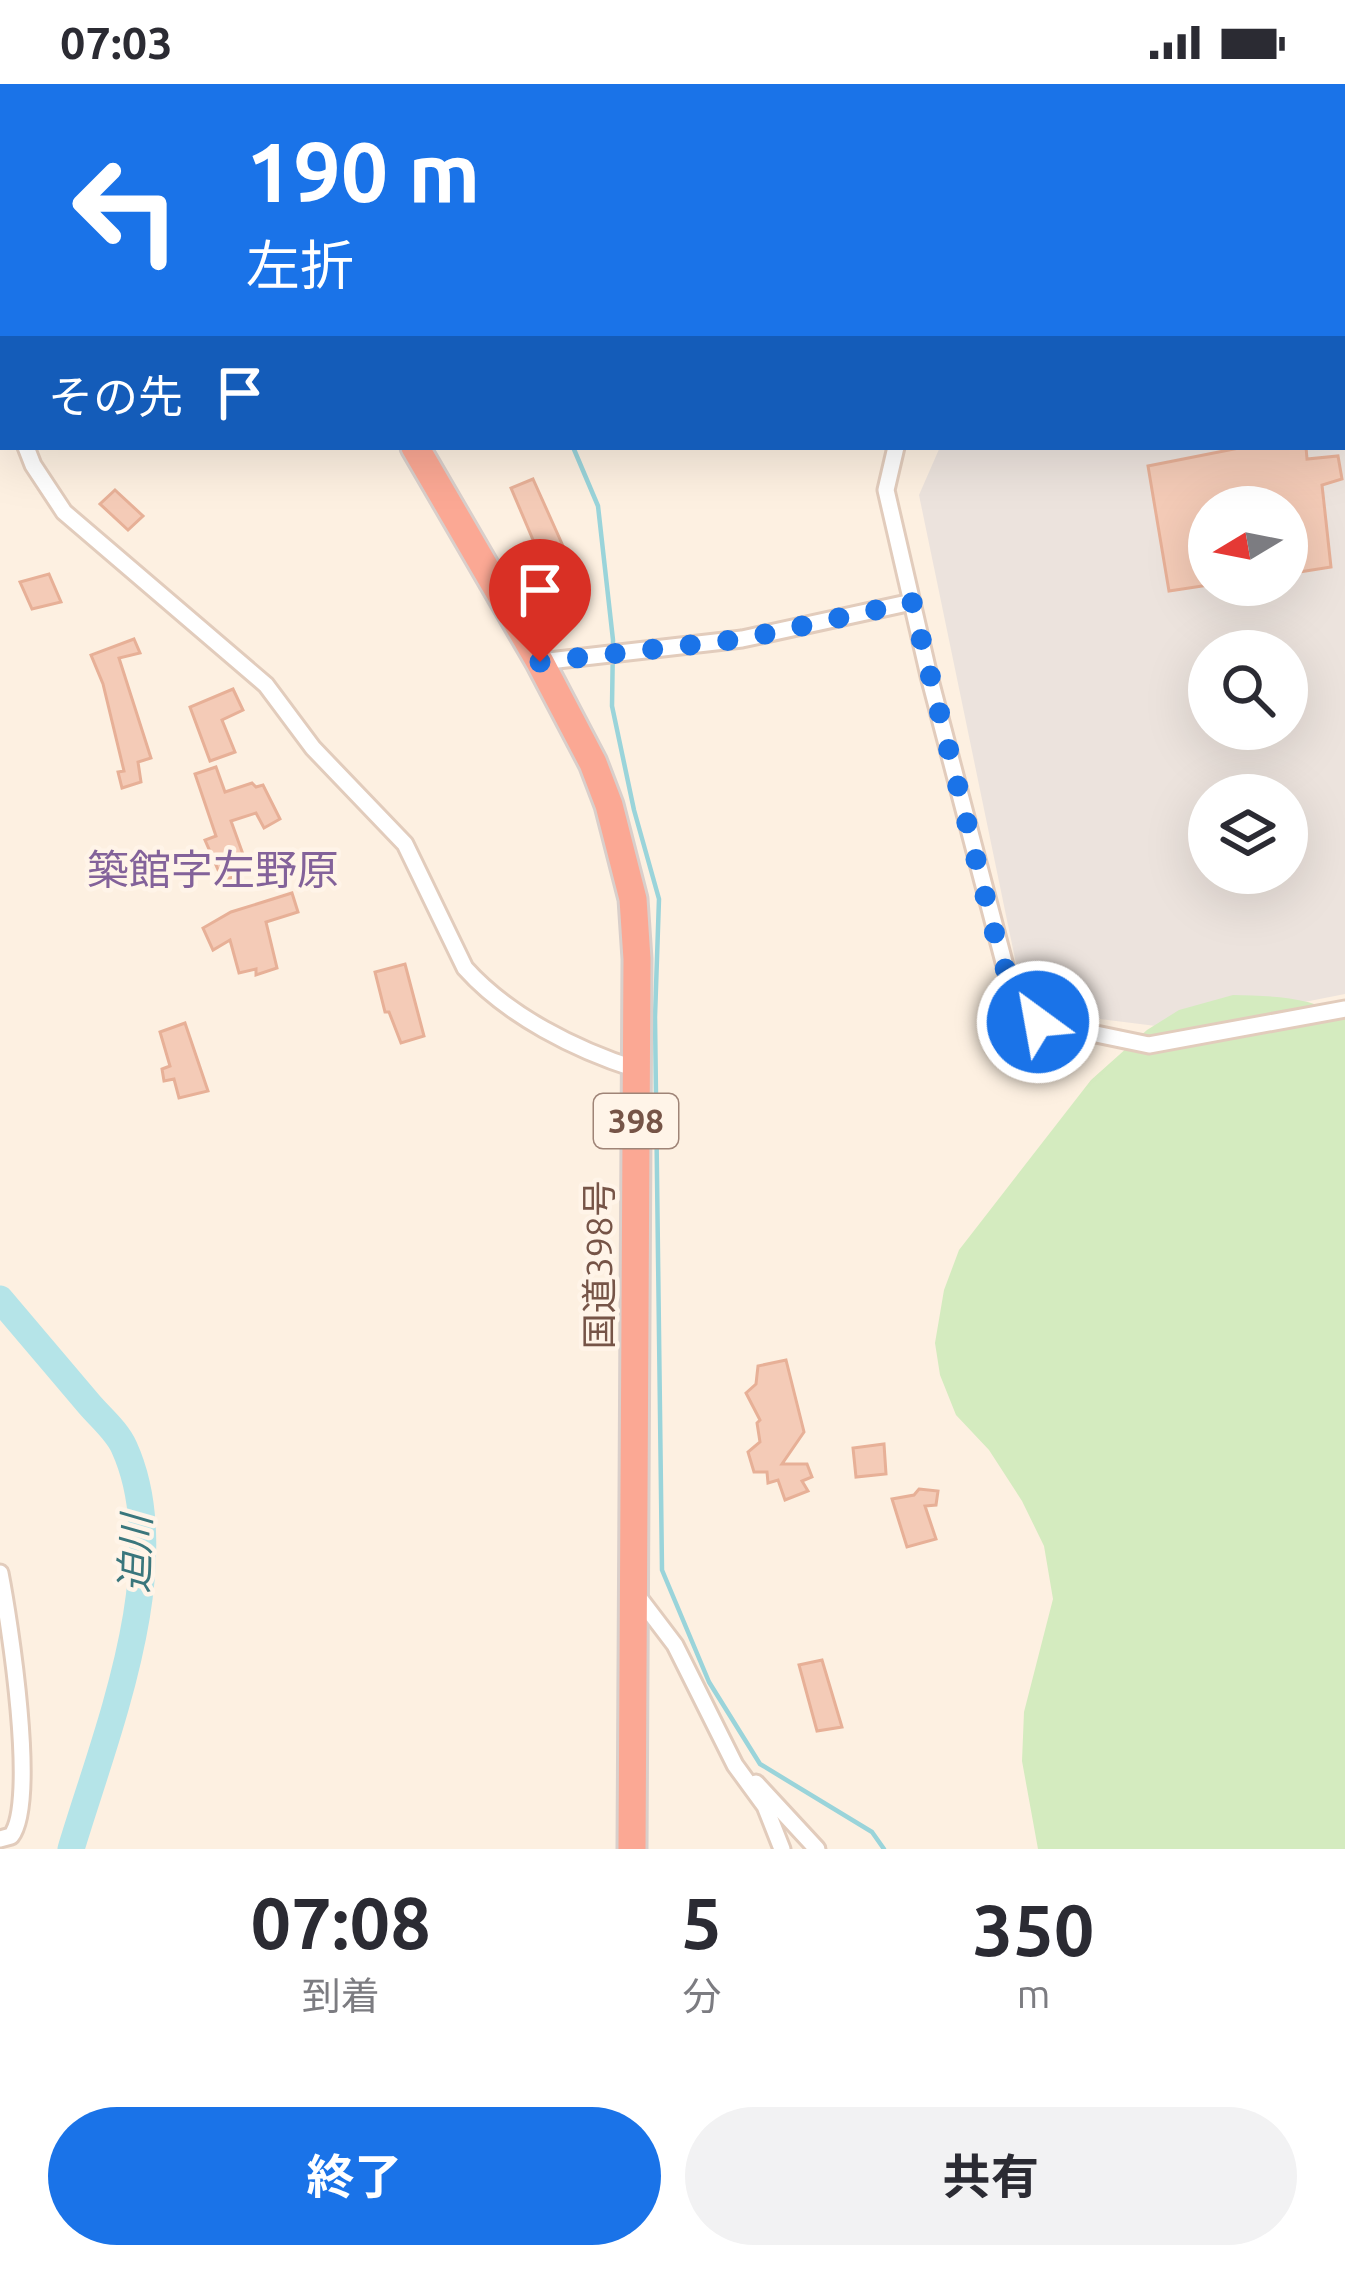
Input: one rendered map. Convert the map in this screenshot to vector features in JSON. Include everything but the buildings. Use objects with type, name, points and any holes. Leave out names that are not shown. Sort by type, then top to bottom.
[{"type":"highway","name":"国道398号","points":[[417,450],[540,662],[593,764],[633,899],[637,958],[632,1849]]},
{"type":"street","points":[[27,450],[47,490],[82,531],[266,685],[313,748],[405,844],[465,968],[478,983],[550,1032],[636,1070]]},
{"type":"street","points":[[895,450],[886,490],[993,928],[1010,985],[1038,1022],[1120,1041],[1165,1044],[1345,1010]]},
{"type":"street","points":[[540,662],[742,639],[912,602]]},
{"type":"street","points":[[0,1573],[22,1762],[21,1820],[11,1836],[0,1839]]},
{"type":"street","points":[[632,1588],[675,1646],[735,1766],[765,1806],[782,1849]]},
{"type":"street","points":[[735,1766],[769,1794],[817,1849]]},
{"type":"shaded area","points":[[939,450],[1345,450],[1345,994],[1172,1028],[1084,1017],[1020,983],[919,495]]},
{"type":"green space","points":[[1233,995],[1305,1001],[1345,1018],[1345,1849],[1038,1849],[1022,1761],[1024,1712],[1053,1599],[1044,1546],[1022,1501],[989,1450],[956,1415],[940,1375],[935,1343],[944,1290],[959,1250],[1091,1080],[1147,1030],[1179,1010]]},
{"type":"waterway","points":[[574,450],[598,506],[613,640],[612,706],[659,899],[655,1017],[662,1570],[709,1682],[760,1764],[872,1832],[884,1849]]},
{"type":"waterway","name":"迫川","points":[[0,1299],[117,1435],[138,1493],[143,1543],[130,1649],[71,1849]]},
{"type":"district","name":"築館字左野原","points":[[213,870]]},
{"type":"route","points":[[540,662],[742,639],[912,602],[1010,985],[1038,1022]]}]
